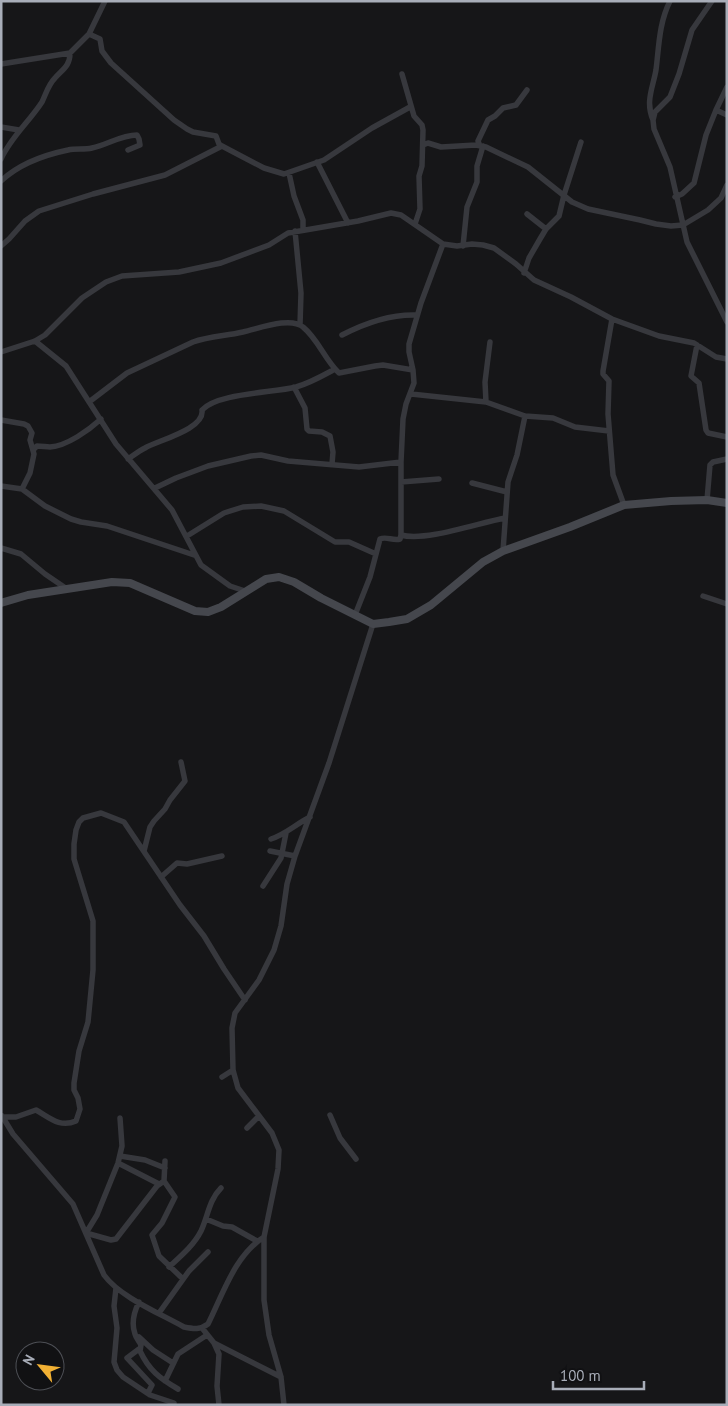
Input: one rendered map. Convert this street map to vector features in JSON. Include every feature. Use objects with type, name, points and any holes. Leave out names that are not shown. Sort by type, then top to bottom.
[{"type":"main road","points":[[1,603],[28,595],[112,582],[130,583],[195,611],[208,612],[221,607],[266,579],[279,577],[294,582],[373,624],[407,619],[431,605],[482,562],[503,551],[624,505],[707,500],[727,503]]},
{"type":"street","points":[[1,64],[70,53],[88,34],[105,1]]},
{"type":"street","points":[[670,1],[660,31],[655,72],[650,92],[650,113],[654,129],[670,167],[675,197],[687,242],[727,322]]},
{"type":"street","points":[[653,120],[655,112],[670,97],[692,30],[712,1]]},
{"type":"street","points":[[88,34],[100,39],[102,52],[116,68],[187,130],[216,136],[219,144],[222,146],[264,168],[280,174],[289,173],[324,160],[372,128],[410,106]]},
{"type":"street","points":[[1,159],[7,146],[42,102],[45,92],[55,78],[66,68],[70,59],[70,53]]},
{"type":"street","points":[[402,74],[414,118],[422,125],[422,166],[419,176],[420,209],[415,224]]},
{"type":"street","points":[[675,197],[694,183],[705,140],[727,87]]},
{"type":"street","points":[[482,146],[478,141],[488,120],[503,108],[516,105],[527,90]]},
{"type":"street","points":[[716,110],[727,115]]},
{"type":"street","points":[[1,127],[19,130]]},
{"type":"street","points":[[1,181],[19,168],[40,158],[68,150],[91,149],[112,140],[137,135],[140,139],[140,144],[128,150]]},
{"type":"street","points":[[524,273],[529,258],[546,229],[559,216],[581,142]]},
{"type":"street","points":[[423,146],[428,143],[441,147],[482,146],[528,167],[572,202],[588,209],[671,226],[683,224],[708,210],[721,198],[727,185]]},
{"type":"street","points":[[1,246],[9,240],[25,221],[39,211],[100,192],[165,175],[222,146]]},
{"type":"street","points":[[463,246],[467,207],[477,182],[477,166],[482,146]]},
{"type":"street","points":[[317,162],[348,222]]},
{"type":"street","points":[[289,173],[302,220],[302,230]]},
{"type":"street","points":[[721,198],[727,202]]},
{"type":"street","points":[[1,352],[35,341],[52,328],[82,298],[106,282],[122,276],[179,272],[222,263],[269,245],[280,236],[295,231],[393,212],[401,215],[443,244],[483,245],[494,248],[534,280],[612,319],[659,336],[697,345],[716,357],[727,359]]},
{"type":"street","points":[[527,214],[546,229]]},
{"type":"street","points":[[295,231],[301,293],[300,325]]},
{"type":"street","points":[[356,615],[370,577],[380,539],[397,540],[400,539],[401,535],[401,462],[406,404],[414,383],[408,352],[409,344],[417,315],[443,244]]},
{"type":"street","points":[[342,335],[359,326],[381,319],[407,314],[417,315]]},
{"type":"street","points":[[612,319],[603,374],[609,381],[608,414],[612,475],[624,505]]},
{"type":"street","points":[[88,402],[127,373],[198,340],[279,324],[294,323],[300,325],[312,336],[335,369],[341,374],[383,365],[413,370]]},
{"type":"street","points":[[35,341],[66,366],[116,444],[172,510],[194,555],[201,564],[230,586],[245,591]]},
{"type":"street","points":[[486,402],[484,382],[490,342]]},
{"type":"street","points":[[697,345],[691,376],[699,383],[706,430],[708,433],[727,437]]},
{"type":"street","points":[[128,459],[143,448],[182,432],[198,423],[202,410],[208,405],[231,397],[294,387],[315,380],[335,369]]},
{"type":"street","points":[[294,387],[305,408],[307,429],[330,436],[333,452],[332,464]]},
{"type":"street","points":[[411,394],[486,402],[525,416],[553,418],[575,427],[610,431]]},
{"type":"street","points":[[503,551],[508,482],[517,455],[525,416]]},
{"type":"street","points":[[34,449],[38,446],[50,447],[58,445],[81,434],[101,419]]},
{"type":"street","points":[[1,420],[19,422],[28,426],[32,433],[30,440],[34,454],[30,473],[22,488]]},
{"type":"street","points":[[154,488],[194,471],[251,456],[261,455],[288,461],[359,466],[401,462]]},
{"type":"street","points":[[707,500],[710,466],[713,462],[727,459]]},
{"type":"street","points":[[401,482],[439,479]]},
{"type":"street","points":[[472,483],[507,492]]},
{"type":"street","points":[[1,486],[22,488],[45,506],[81,522],[107,526],[194,555]]},
{"type":"street","points":[[186,536],[224,513],[243,507],[261,506],[284,511],[335,542],[349,542],[376,554]]},
{"type":"street","points":[[401,535],[409,537],[437,534],[504,518]]},
{"type":"street","points":[[1,548],[21,554],[67,589]]},
{"type":"street","points":[[703,596],[727,604]]},
{"type":"street","points":[[284,1405],[281,1377],[269,1334],[264,1300],[264,1237],[278,1169],[279,1150],[272,1133],[238,1088],[233,1070],[232,1028],[235,1013],[259,980],[274,950],[281,926],[287,884],[295,856],[329,763],[373,624]]},
{"type":"street","points":[[144,851],[150,827],[185,781],[181,762]]},
{"type":"street","points":[[2,1116],[16,1117],[36,1110],[62,1124],[69,1124],[76,1121],[80,1109],[74,1090],[74,1083],[79,1051],[88,1022],[93,970],[93,920],[74,860],[74,844],[79,822],[82,818],[101,813],[124,822],[180,905],[204,936],[245,1000]]},
{"type":"street","points":[[271,839],[286,833],[293,825],[310,817]]},
{"type":"street","points":[[263,886],[281,858],[286,833]]},
{"type":"street","points":[[270,851],[295,856]]},
{"type":"street","points":[[161,877],[177,863],[187,864],[222,856]]},
{"type":"street","points":[[222,1077],[233,1070]]},
{"type":"street","points":[[330,1115],[340,1138],[356,1159]]},
{"type":"street","points":[[2,1116],[13,1134],[73,1204],[104,1275],[110,1284],[184,1327],[202,1328],[208,1324],[242,1257],[264,1237]]},
{"type":"street","points":[[247,1128],[259,1116]]},
{"type":"street","points":[[86,1233],[101,1207],[120,1156],[122,1146],[120,1118]]},
{"type":"street","points":[[120,1156],[146,1160],[165,1168]]},
{"type":"street","points":[[86,1233],[111,1240],[116,1239],[162,1183],[165,1161]]},
{"type":"street","points":[[118,1162],[162,1183],[175,1197],[162,1223],[152,1235],[155,1249],[159,1256],[183,1279]]},
{"type":"street","points":[[169,1266],[197,1239],[212,1199],[221,1188]]},
{"type":"street","points":[[206,1219],[223,1226],[232,1227],[258,1241]]},
{"type":"street","points":[[159,1313],[189,1270],[208,1252]]},
{"type":"street","points":[[116,1288],[114,1306],[117,1328],[114,1362],[117,1370],[123,1377],[148,1393],[164,1401],[174,1403]]},
{"type":"street","points":[[139,1302],[134,1314],[135,1336],[141,1345],[139,1349],[149,1368],[178,1389]]},
{"type":"street","points":[[202,1328],[214,1343],[219,1354],[217,1386],[219,1405]]},
{"type":"street","points":[[165,1381],[178,1354],[207,1335]]},
{"type":"street","points":[[135,1336],[173,1363]]},
{"type":"street","points":[[214,1343],[281,1377]]},
{"type":"street","points":[[139,1349],[127,1358],[152,1385],[148,1393]]}]
